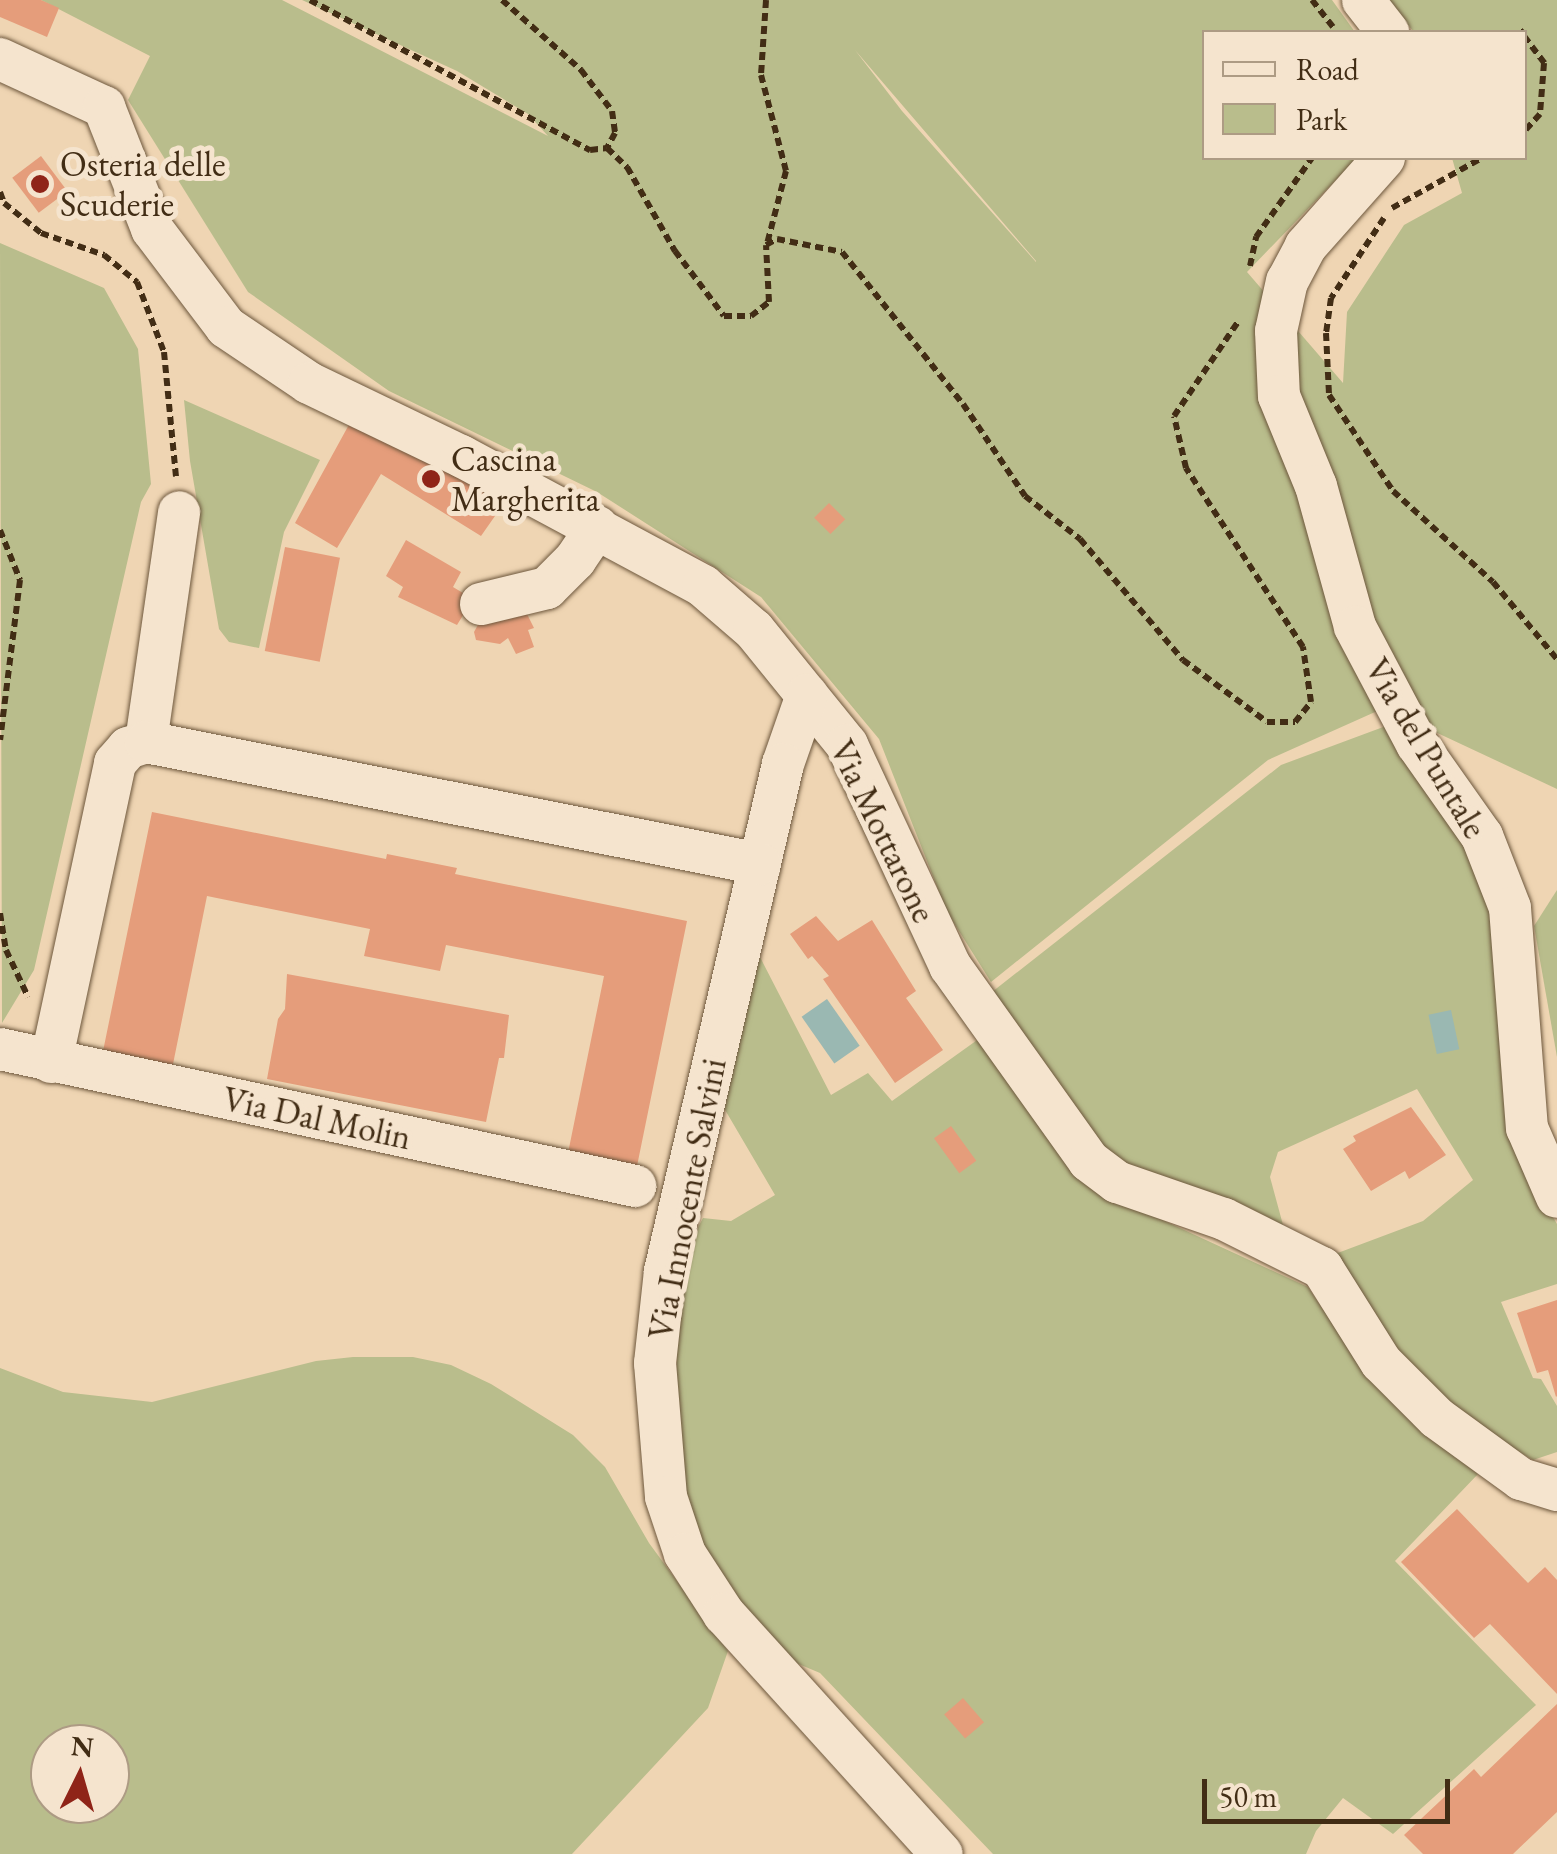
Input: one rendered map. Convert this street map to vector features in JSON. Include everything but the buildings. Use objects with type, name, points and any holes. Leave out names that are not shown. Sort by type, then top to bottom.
[{"type":"street","points":[[1362,0],[1386,30]]},
{"type":"street","name":"Via Mottarone","points":[[0,59],[104,106],[152,229],[226,327],[309,383],[598,527],[702,586],[754,630],[847,745],[950,966],[1089,1161],[1117,1182],[1224,1220],[1322,1268],[1381,1362],[1437,1418],[1521,1479],[1557,1490]]},
{"type":"street","name":"Via del Puntale","points":[[1382,160],[1306,246],[1287,281],[1276,331],[1279,396],[1316,486],[1356,627],[1417,744],[1482,836],[1510,908],[1527,1128],[1557,1197]]},
{"type":"street","points":[[146,742],[180,512]]},
{"type":"street","points":[[481,604],[547,588],[598,527]]},
{"type":"street","name":"Via Innocente Salvini","points":[[807,695],[784,764],[665,1271],[655,1362],[666,1498],[685,1554],[724,1614],[942,1854]]},
{"type":"street","points":[[56,1042],[114,764],[128,748],[146,742],[760,864]]},
{"type":"street","name":"Via Dal Molin","points":[[0,1049],[56,1042],[635,1186]]},
{"type":"path","points":[[310,0],[590,150],[607,148]]},
{"type":"path","points":[[502,0],[581,70],[612,111],[616,132],[607,148]]},
{"type":"path","points":[[607,148],[636,179],[675,251],[724,316],[751,316],[769,302],[766,246],[786,170],[761,75],[766,0]]},
{"type":"path","points":[[1312,0],[1335,30]]},
{"type":"path","points":[[1527,40],[1544,63],[1540,114],[1527,129]]},
{"type":"path","points":[[1250,270],[1256,237],[1311,160]]},
{"type":"path","points":[[1478,160],[1391,208],[1332,298],[1326,332],[1329,394],[1393,490],[1493,582],[1557,659]]},
{"type":"path","points":[[0,192],[4,202],[42,233],[104,255],[137,282],[164,352],[180,512]]},
{"type":"path","points":[[766,246],[777,239],[842,252],[962,404],[1024,496],[1080,539],[1183,660],[1267,722],[1296,722],[1311,702],[1303,648],[1186,468],[1174,416],[1240,319]]},
{"type":"path","points":[[0,530],[20,580],[0,740]]},
{"type":"path","points":[[0,913],[6,950],[29,999],[56,1042]]},
{"type":"green space","points":[[41,0],[282,0],[548,136],[528,114],[457,71],[302,0],[1332,0],[1354,30],[1202,30],[1202,160],[1355,160],[1247,272],[1343,383],[1347,312],[1404,225],[1462,193],[1453,160],[1527,160],[1527,30],[1412,30],[1386,0],[1557,0],[1557,789],[1384,708],[1268,760],[991,982],[947,912],[879,739],[761,597],[597,492],[389,391],[248,292],[128,100],[150,56]],"holes":[[[855,50],[1036,262],[902,111]]]},
{"type":"green space","points":[[0,243],[104,288],[138,349],[151,484],[141,502],[34,970],[2,1023]]},
{"type":"green space","points":[[184,400],[320,460],[284,532],[259,648],[229,642],[219,629],[190,461]]},
{"type":"green space","points":[[1394,723],[1480,860],[1543,1200],[1557,1224],[1557,1284],[1501,1302],[1533,1378],[1541,1379],[1557,1406],[1557,1452],[1533,1460],[1452,1411],[1388,1358],[1327,1257],[1423,1221],[1473,1180],[1417,1089],[1278,1152],[1270,1177],[1286,1236],[1120,1167],[1075,1114],[992,992],[1281,765]]},
{"type":"green space","points":[[1557,890],[1557,1057],[1534,926]]},
{"type":"green space","points":[[760,957],[831,1095],[868,1073],[892,1101],[980,1038],[1091,1187],[1308,1287],[1370,1380],[1422,1431],[1478,1474],[1395,1561],[1536,1705],[1393,1834],[1343,1798],[1316,1831],[1306,1854],[993,1854],[820,1673],[782,1657],[733,1600],[683,1504],[675,1419],[678,1321],[693,1237],[703,1218],[731,1221],[775,1195],[721,1103]]},
{"type":"green space","points":[[353,1357],[413,1357],[451,1365],[491,1384],[573,1435],[605,1467],[649,1543],[728,1651],[708,1708],[572,1854],[0,1854],[0,1368],[63,1392],[152,1402],[316,1361]]},
{"type":"water","points":[[827,999],[860,1046],[834,1063],[802,1017]]},
{"type":"water","points":[[1451,1010],[1459,1049],[1437,1054],[1429,1015]]},
{"type":"place","name":"Osteria delle Scuderie","points":[[40,184]]},
{"type":"place","name":"Cascina Margherita","points":[[431,479]]}]
